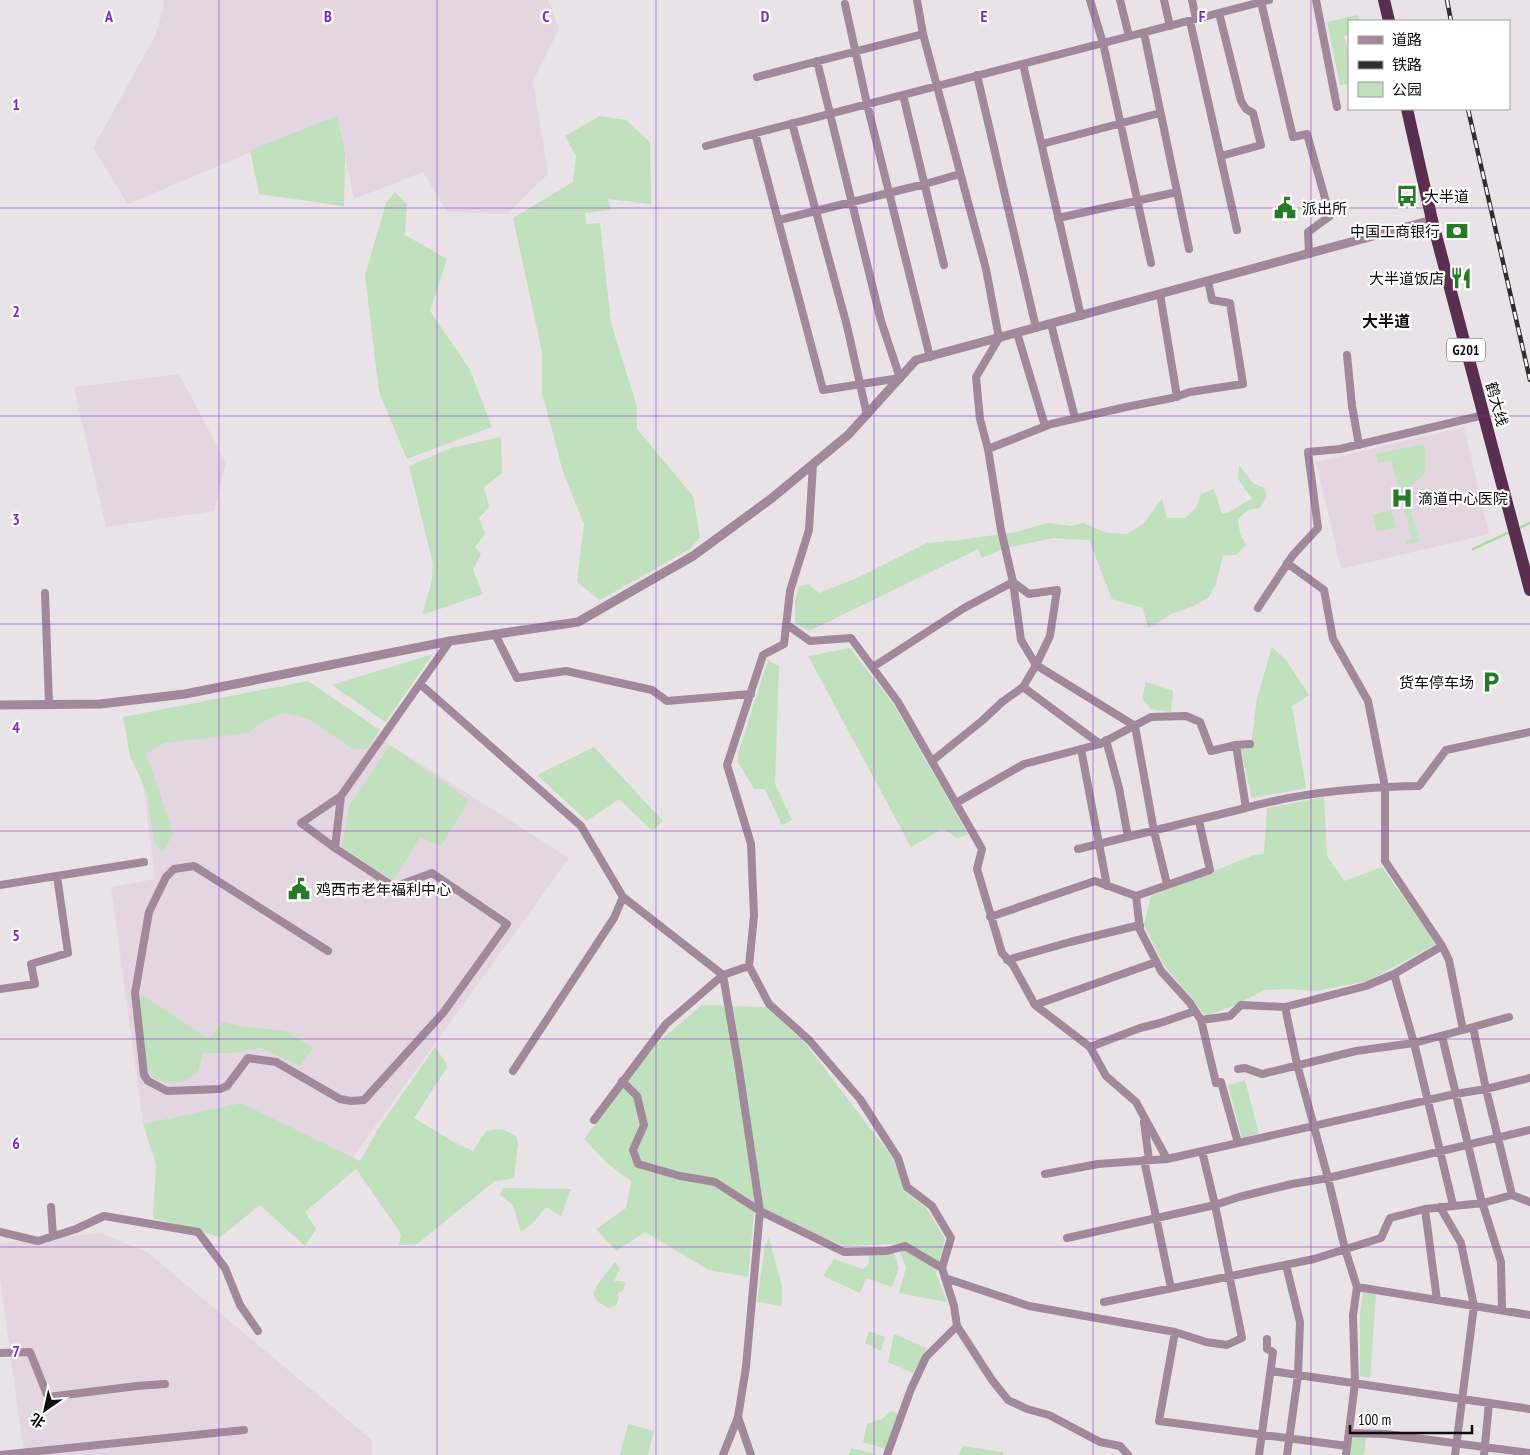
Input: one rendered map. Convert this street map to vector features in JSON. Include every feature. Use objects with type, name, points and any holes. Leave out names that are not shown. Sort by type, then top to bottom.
[{"type":"highway","points":[[1384,0],[1388,20]]},
{"type":"highway","name":"鹤大线","points":[[1408,110],[1432,220],[1530,590]]},
{"type":"street","points":[[917,0],[923,34],[986,269],[999,338],[976,377],[980,419],[988,449],[1001,530],[1013,582],[1021,640],[1036,665],[1135,726],[1154,831],[1167,884]]},
{"type":"street","points":[[1090,0],[1103,43],[1151,263]]},
{"type":"street","points":[[1120,0],[1129,36]]},
{"type":"street","points":[[1164,0],[1170,26]]},
{"type":"street","points":[[1192,0],[1193,20],[1237,230]]},
{"type":"street","points":[[706,146],[1269,0]]},
{"type":"street","points":[[1316,0],[1337,107]]},
{"type":"street","points":[[1260,2],[1293,137],[1307,134],[1330,216],[1308,232],[1309,254]]},
{"type":"street","points":[[845,4],[867,104],[930,357]]},
{"type":"street","points":[[1219,13],[1242,101],[1246,109],[1253,113],[1261,145],[1221,156]]},
{"type":"street","points":[[1144,32],[1189,249]]},
{"type":"street","points":[[757,77],[923,34]]},
{"type":"street","points":[[817,61],[881,320],[900,378]]},
{"type":"street","points":[[1023,64],[1081,316]]},
{"type":"street","points":[[977,76],[1036,328]]},
{"type":"street","points":[[903,95],[944,265]]},
{"type":"street","points":[[1042,144],[1160,113]]},
{"type":"street","points":[[792,124],[847,326],[866,415]]},
{"type":"street","points":[[755,133],[823,390],[900,378]]},
{"type":"street","points":[[779,220],[960,174]]},
{"type":"street","points":[[1058,218],[1177,192]]},
{"type":"street","points":[[0,705],[100,704],[186,694],[450,641],[578,622],[693,556],[772,498],[848,435],[916,360],[1432,220]]},
{"type":"street","points":[[988,449],[1045,426],[1075,418],[1177,397],[1190,392],[1243,384],[1230,303],[1212,300],[1208,281]]},
{"type":"street","points":[[1160,294],[1177,397]]},
{"type":"street","points":[[1051,324],[1075,418]]},
{"type":"street","points":[[1017,333],[1045,426]]},
{"type":"street","points":[[1346,355],[1359,445]]},
{"type":"street","points":[[1258,608],[1287,563],[1318,528],[1308,452],[1340,449],[1484,415]]},
{"type":"street","points":[[813,464],[809,530],[790,591],[784,644],[763,655],[728,765],[751,844],[754,916],[749,966],[769,1004],[809,1040],[860,1099],[898,1158],[907,1187],[932,1206],[951,1238],[942,1268],[954,1306],[957,1326],[992,1380],[1008,1400],[1027,1409],[1049,1415],[1100,1442],[1120,1446],[1128,1455]]},
{"type":"street","points":[[1287,563],[1324,590],[1333,639],[1368,701],[1385,787],[1385,861],[1442,946],[1449,960],[1463,1030]]},
{"type":"street","points":[[932,761],[984,720],[1002,702],[1023,687],[1050,636],[1057,590],[1028,594],[1013,582]]},
{"type":"street","points":[[873,667],[964,608],[1013,582]]},
{"type":"street","points":[[45,593],[49,704]]},
{"type":"street","points":[[786,624],[810,641],[851,638],[898,702],[982,849],[977,869],[1002,953],[1013,965],[1035,1005],[1090,1047],[1106,1076],[1136,1102],[1167,1159]]},
{"type":"street","points":[[495,634],[517,678],[566,671],[652,690],[667,701],[751,694]]},
{"type":"street","points":[[328,951],[194,866],[174,869],[160,887],[149,912],[135,993],[144,1075],[148,1081],[167,1091],[220,1090],[227,1086],[248,1058],[276,1062],[340,1099],[351,1102],[364,1100],[443,1013],[507,924],[432,873],[394,887],[301,824],[341,796],[450,641]]},
{"type":"street","points":[[420,684],[581,826],[623,896],[723,975],[760,1211],[746,1367],[738,1417],[723,1455]]},
{"type":"street","points":[[1023,687],[1103,742],[1118,788],[1128,837]]},
{"type":"street","points":[[956,803],[1024,764],[1103,742],[1151,717],[1186,716],[1200,722],[1211,751],[1250,744]]},
{"type":"street","points":[[1078,848],[1199,821],[1281,798],[1358,788],[1419,786],[1446,750],[1530,732]]},
{"type":"street","points":[[1236,745],[1246,808]]},
{"type":"street","points":[[1080,749],[1107,886]]},
{"type":"street","points":[[335,848],[341,796]]},
{"type":"street","points":[[990,917],[1095,881],[1136,896],[1210,870],[1199,821]]},
{"type":"street","points":[[0,885],[144,862]]},
{"type":"street","points":[[0,989],[35,984],[31,964],[68,953],[57,876]]},
{"type":"street","points":[[513,1071],[614,918],[623,896]]},
{"type":"street","points":[[1136,896],[1140,930],[1156,962],[1161,971],[1190,1003],[1201,1020],[1216,1083],[1221,1082],[1238,1143]]},
{"type":"street","points":[[1007,960],[1140,925]]},
{"type":"street","points":[[1201,1020],[1230,1016],[1241,1005],[1285,1007],[1366,986],[1394,974],[1442,946]]},
{"type":"street","points":[[1035,1005],[1156,962]]},
{"type":"street","points":[[594,1120],[666,1024],[723,975],[749,966]]},
{"type":"street","points":[[1394,974],[1414,1044],[1453,1205]]},
{"type":"street","points":[[1285,1007],[1297,1064],[1356,1287],[1353,1315],[1355,1383],[1346,1455]]},
{"type":"street","points":[[1090,1047],[1140,1028],[1195,1011]]},
{"type":"street","points":[[1238,1069],[1245,1068],[1262,1074],[1356,1051],[1414,1044],[1509,1017]]},
{"type":"street","points":[[1473,1027],[1486,1090],[1512,1195]]},
{"type":"street","points":[[1442,1036],[1482,1203],[1501,1262],[1502,1310]]},
{"type":"street","points":[[1045,1174],[1098,1164],[1167,1159],[1455,1094],[1486,1090],[1530,1078]]},
{"type":"street","points":[[622,1081],[638,1096],[644,1125],[632,1150],[638,1164],[680,1176],[715,1182],[760,1211],[844,1252],[887,1251],[905,1246],[942,1268]]},
{"type":"street","points":[[1143,1117],[1147,1160],[1156,1218],[1171,1288]]},
{"type":"street","points":[[1067,1238],[1530,1130]]},
{"type":"street","points":[[945,1278],[1029,1306],[1175,1332],[1206,1342],[1226,1345],[1242,1338],[1202,1151]]},
{"type":"street","points":[[1104,1302],[1314,1259],[1381,1238],[1390,1218],[1440,1207],[1482,1203],[1512,1195],[1530,1202]]},
{"type":"street","points":[[51,1207],[53,1236]]},
{"type":"street","points":[[1440,1207],[1461,1243],[1474,1306],[1455,1455]]},
{"type":"street","points":[[1425,1210],[1437,1300]]},
{"type":"street","points":[[0,1232],[38,1240],[76,1229],[104,1216],[198,1232],[225,1268],[240,1305],[258,1331]]},
{"type":"street","points":[[1286,1265],[1300,1322],[1298,1374],[1287,1455]]},
{"type":"street","points":[[1356,1287],[1530,1315]]},
{"type":"street","points":[[887,1455],[911,1388],[926,1358],[957,1326]]},
{"type":"street","points":[[1175,1332],[1159,1421],[1347,1446]]},
{"type":"street","points":[[1259,1455],[1273,1352],[1267,1349],[1267,1339]]},
{"type":"street","points":[[0,1353],[30,1352],[48,1397],[165,1384]]},
{"type":"street","points":[[1271,1371],[1530,1409]]},
{"type":"street","points":[[1484,1451],[1489,1403]]},
{"type":"street","points":[[738,1417],[751,1455]]},
{"type":"street","points":[[0,1455],[244,1430]]},
{"type":"street","points":[[1349,1433],[1385,1434],[1457,1444],[1484,1451],[1530,1453]]},
{"type":"shaded area","points":[[163,0],[548,0],[559,29],[533,81],[548,174],[507,214],[447,212],[423,172],[354,199],[337,116],[128,204],[93,148],[156,34],[164,6]]},
{"type":"shaded area","points":[[179,374],[226,463],[214,511],[106,527],[74,387]]},
{"type":"shaded area","name":"滴道中心医院","points":[[1464,427],[1489,534],[1341,569],[1316,462]]},
{"type":"shaded area","points":[[307,692],[569,858],[348,1164],[236,1104],[143,1124],[111,887],[155,879],[136,728]]},
{"type":"shaded area","points":[[101,1233],[147,1252],[372,1440],[372,1455],[24,1455],[0,1278],[0,1243]]},
{"type":"green space","points":[[1357,15],[1360,20],[1348,20],[1348,35],[1344,36],[1348,52],[1348,84],[1340,85],[1327,22]]},
{"type":"green space","points":[[337,116],[345,153],[344,206],[259,194],[250,150]]},
{"type":"green space","points":[[600,116],[626,120],[650,142],[651,204],[608,199],[611,210],[585,213],[586,224],[600,223],[611,323],[637,407],[637,429],[693,496],[700,537],[690,549],[600,600],[577,582],[584,524],[563,472],[542,393],[542,352],[513,218],[573,182],[576,156],[565,136]]},
{"type":"green space","points":[[395,192],[407,204],[405,235],[447,259],[430,311],[470,370],[492,427],[407,459],[379,392],[365,275],[386,203]]},
{"type":"green space","points":[[501,437],[502,473],[484,487],[489,507],[479,518],[485,534],[475,547],[481,554],[473,570],[483,594],[422,615],[432,580],[433,564],[409,466],[451,448]]},
{"type":"green space","points":[[1424,444],[1426,472],[1404,493],[1400,493],[1391,460],[1378,463],[1376,454]]},
{"type":"green space","points":[[1239,465],[1253,483],[1264,488],[1267,496],[1260,508],[1248,510],[1238,519],[1240,533],[1246,545],[1236,555],[1223,555],[1216,584],[1208,598],[1171,614],[1148,628],[1143,608],[1112,599],[1089,540],[1053,538],[1006,548],[982,558],[978,549],[809,631],[795,623],[795,601],[799,586],[808,584],[819,593],[855,579],[927,543],[1015,532],[1048,523],[1071,526],[1083,523],[1107,533],[1127,534],[1143,524],[1162,499],[1167,518],[1185,518],[1196,508],[1201,494],[1214,489],[1222,514],[1227,513],[1252,499],[1238,479]]},
{"type":"green space","points":[[1433,489],[1438,491],[1440,496],[1438,501],[1433,503],[1428,501],[1426,496],[1428,491]]},
{"type":"green space","points":[[1408,500],[1419,542],[1406,545],[1405,541],[1412,539],[1402,501]]},
{"type":"green space","points":[[1391,510],[1396,528],[1377,532],[1373,515]]},
{"type":"green space","points":[[1272,647],[1286,660],[1309,695],[1292,706],[1306,788],[1252,798],[1240,748],[1251,746],[1257,698]]},
{"type":"green space","points":[[850,648],[892,702],[968,834],[958,838],[942,829],[911,847],[808,656]]},
{"type":"green space","points":[[433,654],[385,722],[332,685]]},
{"type":"green space","points":[[768,660],[779,666],[775,784],[792,820],[782,825],[765,789],[754,789],[738,762],[738,754]]},
{"type":"green space","points":[[308,681],[380,730],[367,748],[354,750],[309,719],[285,713],[261,722],[249,733],[164,743],[146,754],[173,835],[162,852],[155,844],[146,790],[130,756],[123,717]]},
{"type":"green space","points":[[1146,682],[1173,691],[1171,712],[1151,709],[1142,699]]},
{"type":"green space","points":[[390,745],[469,800],[441,846],[420,837],[393,881],[342,847],[349,806]]},
{"type":"green space","points":[[594,747],[663,821],[652,831],[619,799],[587,821],[537,775]]},
{"type":"green space","points":[[1324,797],[1327,856],[1344,881],[1382,867],[1436,944],[1368,981],[1316,991],[1265,990],[1233,1006],[1206,1016],[1164,965],[1144,925],[1151,896],[1254,855],[1264,854],[1267,808]]},
{"type":"green space","points":[[141,994],[209,1039],[223,1022],[240,1026],[286,1031],[313,1048],[300,1066],[261,1048],[235,1053],[203,1053],[198,1072],[183,1082],[168,1083],[154,1078],[147,1067],[138,1011]]},
{"type":"green space","points":[[702,1005],[766,1007],[805,1043],[892,1157],[907,1193],[926,1208],[945,1239],[936,1274],[947,1302],[899,1293],[906,1268],[897,1244],[845,1246],[754,1212],[748,1277],[709,1270],[645,1232],[616,1251],[596,1229],[626,1208],[631,1181],[608,1164],[584,1139],[656,1044]]},
{"type":"green space","points":[[435,1047],[448,1066],[414,1118],[452,1141],[473,1151],[486,1131],[502,1129],[516,1136],[518,1144],[514,1178],[495,1181],[417,1244],[399,1245],[401,1234],[356,1169],[305,1212],[316,1229],[305,1246],[260,1205],[220,1237],[153,1218],[156,1164],[143,1124],[241,1103],[360,1161],[378,1129]]},
{"type":"green space","points":[[1245,1080],[1259,1133],[1242,1138],[1228,1085]]},
{"type":"green space","points":[[503,1188],[571,1189],[561,1216],[546,1207],[533,1223],[521,1232],[513,1205],[500,1195]]},
{"type":"green space","points":[[769,1238],[782,1286],[782,1306],[757,1302],[765,1245]]},
{"type":"green space","points":[[894,1253],[899,1269],[892,1287],[866,1278],[860,1293],[823,1276],[834,1259],[863,1269],[869,1263],[869,1255]]},
{"type":"green space","points":[[615,1262],[620,1269],[614,1281],[626,1283],[623,1290],[617,1294],[619,1298],[616,1305],[608,1308],[597,1301],[593,1294],[599,1282]]},
{"type":"green space","points":[[1363,1292],[1376,1295],[1370,1378],[1360,1376],[1360,1314]]},
{"type":"green space","points":[[869,1331],[885,1337],[881,1351],[865,1343]]},
{"type":"green space","points":[[894,1334],[927,1348],[913,1373],[888,1362]]},
{"type":"green space","points":[[891,1411],[898,1414],[885,1449],[863,1442],[867,1424],[882,1419]]},
{"type":"green space","points":[[628,1424],[654,1431],[648,1455],[620,1455]]},
{"type":"green space","points":[[1356,1435],[1366,1437],[1364,1455],[1350,1455],[1352,1440]]},
{"type":"green space","points":[[963,1446],[1003,1452],[1003,1455],[959,1455]]},
{"type":"green space","points":[[851,1448],[879,1455],[849,1455]]},
{"type":"waterway","points":[[1517,529],[1530,523]]},
{"type":"waterway","points":[[1473,549],[1510,532]]},
{"type":"railway","points":[[1447,0],[1451,20]]},
{"type":"railway","points":[[1468,110],[1530,380]]},
{"type":"place","name":"大半道","points":[[1407,196]]},
{"type":"place","name":"派出所","points":[[1285,208]]},
{"type":"place","name":"中国工商银行","points":[[1457,231]]},
{"type":"place","name":"大半道饭店","points":[[1461,278]]},
{"type":"place","name":"滴道中心医院","points":[[1402,498]]},
{"type":"place","name":"货车停车场","points":[[1491,682]]},
{"type":"place","name":"鸡西市老年福利中心","points":[[299,889]]},
{"type":"district","name":"大半道","points":[[1386,321]]}]
